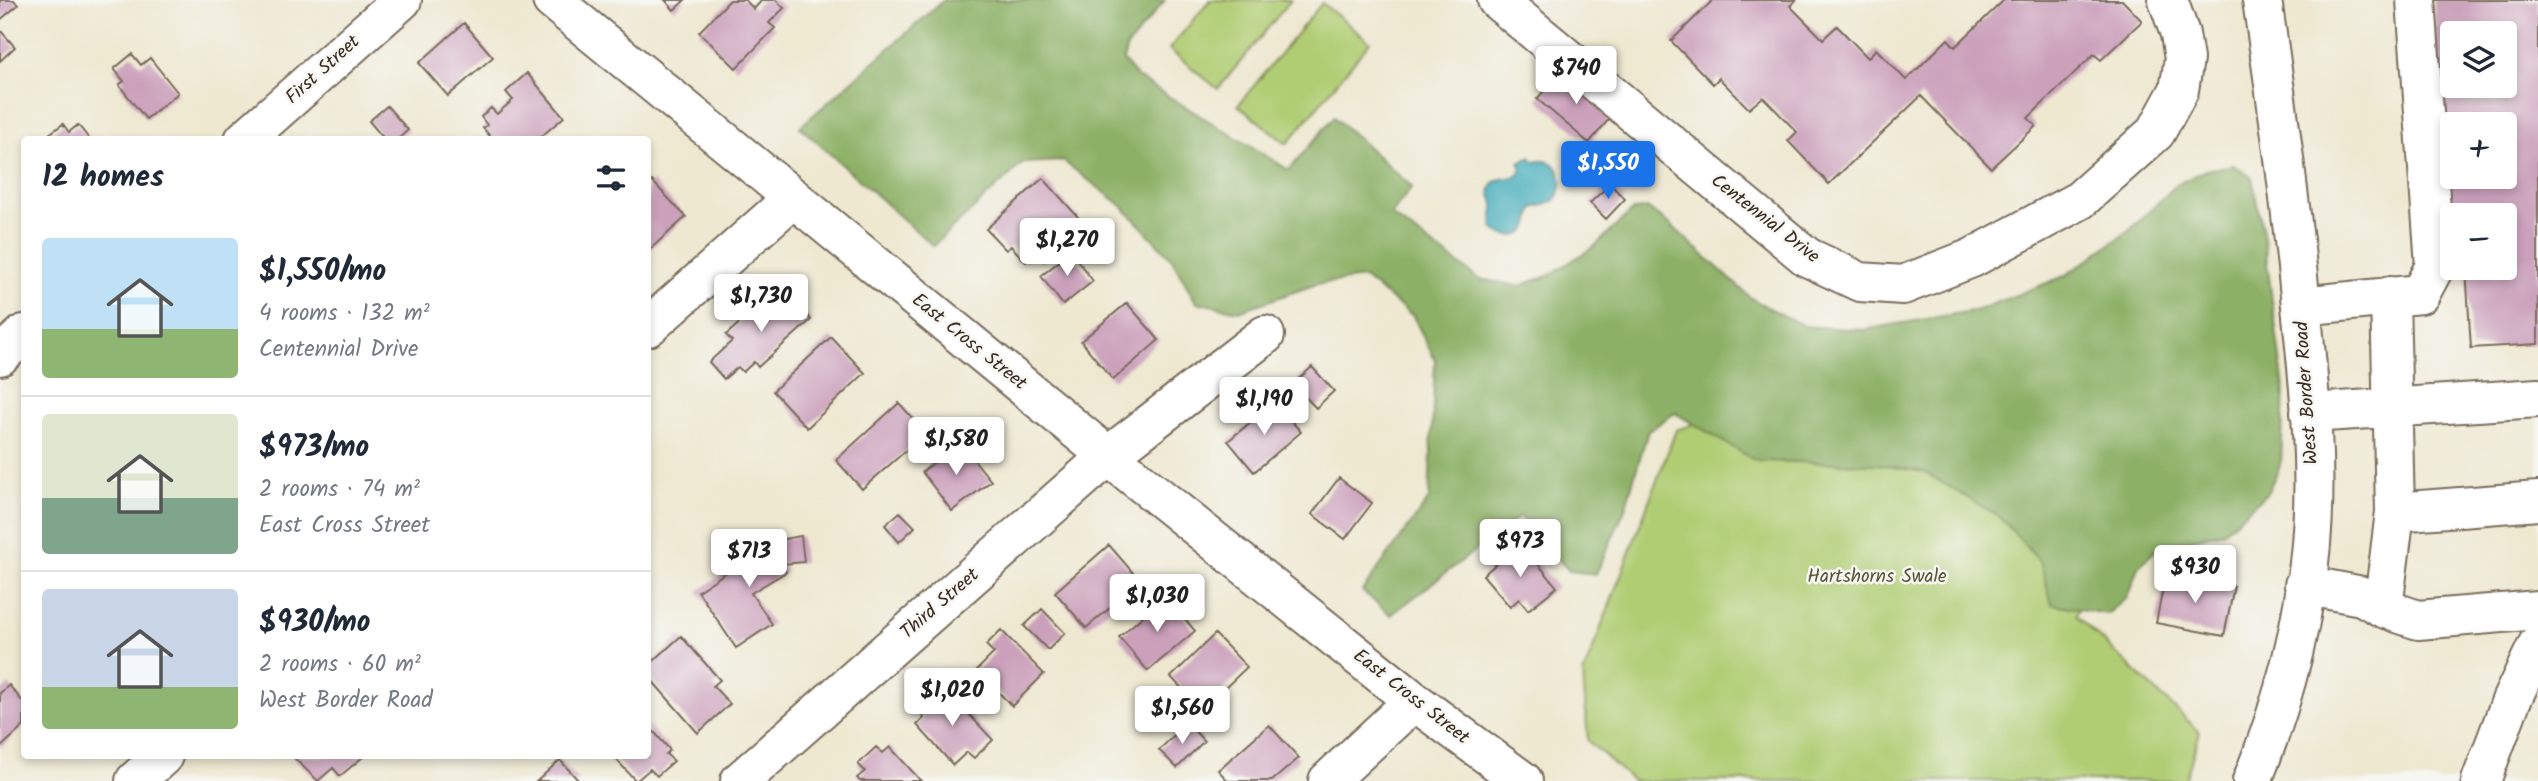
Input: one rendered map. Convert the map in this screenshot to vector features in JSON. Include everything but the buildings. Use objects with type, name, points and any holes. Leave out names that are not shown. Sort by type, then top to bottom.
[{"type":"street","name":"First Street","points":[[249,136],[402,0]]},
{"type":"street","name":"East Cross Street","points":[[552,0],[1108,456],[1414,701],[1523,781]]},
{"type":"street","name":"Centennial Drive","points":[[1497,0],[1807,257],[1860,282],[1903,285],[1972,258],[2080,200],[2156,132],[2179,90],[2184,59],[2180,34],[2168,0]]},
{"type":"street","name":"West Border Road","points":[[2252,781],[2262,757],[2295,644],[2311,544],[2312,452],[2301,306],[2284,147],[2262,0]]},
{"type":"street","points":[[2301,306],[2420,294],[2435,266],[2416,0]]},
{"type":"street","points":[[651,324],[793,198]]},
{"type":"street","points":[[2383,608],[2395,512],[2390,296]]},
{"type":"street","name":"Third Street","points":[[740,781],[1108,456],[1265,335]]},
{"type":"street","points":[[0,356],[21,337]]},
{"type":"street","points":[[2310,413],[2538,398]]},
{"type":"street","points":[[2395,512],[2538,501]]},
{"type":"street","points":[[2304,585],[2361,596],[2383,608],[2418,620],[2538,610]]},
{"type":"street","points":[[2481,781],[2511,701],[2538,644]]},
{"type":"street","points":[[1328,781],[1414,701]]},
{"type":"street","points":[[135,781],[160,759]]},
{"type":"green space","points":[[944,0],[1165,0],[1127,47],[1123,60],[1137,77],[1289,170],[1334,117],[1412,187],[1391,215],[1479,279],[1519,286],[1548,276],[1595,246],[1632,211],[1647,208],[1671,225],[1752,299],[1804,326],[1863,330],[1978,310],[2065,276],[2130,230],[2177,184],[2206,170],[2234,165],[2252,178],[2263,232],[2284,389],[2281,464],[2267,493],[2223,532],[2159,547],[2138,567],[2127,598],[2107,614],[2052,604],[2040,562],[2000,517],[1924,472],[1875,464],[1756,461],[1675,413],[1648,431],[1624,512],[1596,574],[1569,571],[1520,516],[1391,615],[1362,591],[1429,499],[1435,360],[1413,316],[1364,278],[1317,284],[1239,311],[1196,302],[1172,259],[1120,204],[1063,161],[1023,163],[933,246],[800,127]]},
{"type":"green space","points":[[1210,0],[1291,0],[1218,89],[1169,49]]},
{"type":"green space","points":[[1322,3],[1370,42],[1287,144],[1238,105]]},
{"type":"green space","name":"Hartshorns Swale","points":[[1892,359],[2114,531],[2076,616],[2200,732],[2185,781],[1633,781],[1588,741],[1583,675],[1676,430]]},
{"type":"water","points":[[1530,157],[1534,162],[1546,161],[1556,167],[1561,178],[1561,189],[1553,202],[1534,208],[1524,232],[1515,236],[1505,235],[1493,227],[1494,205],[1490,190],[1498,180],[1518,176],[1522,168],[1519,163]]}]
